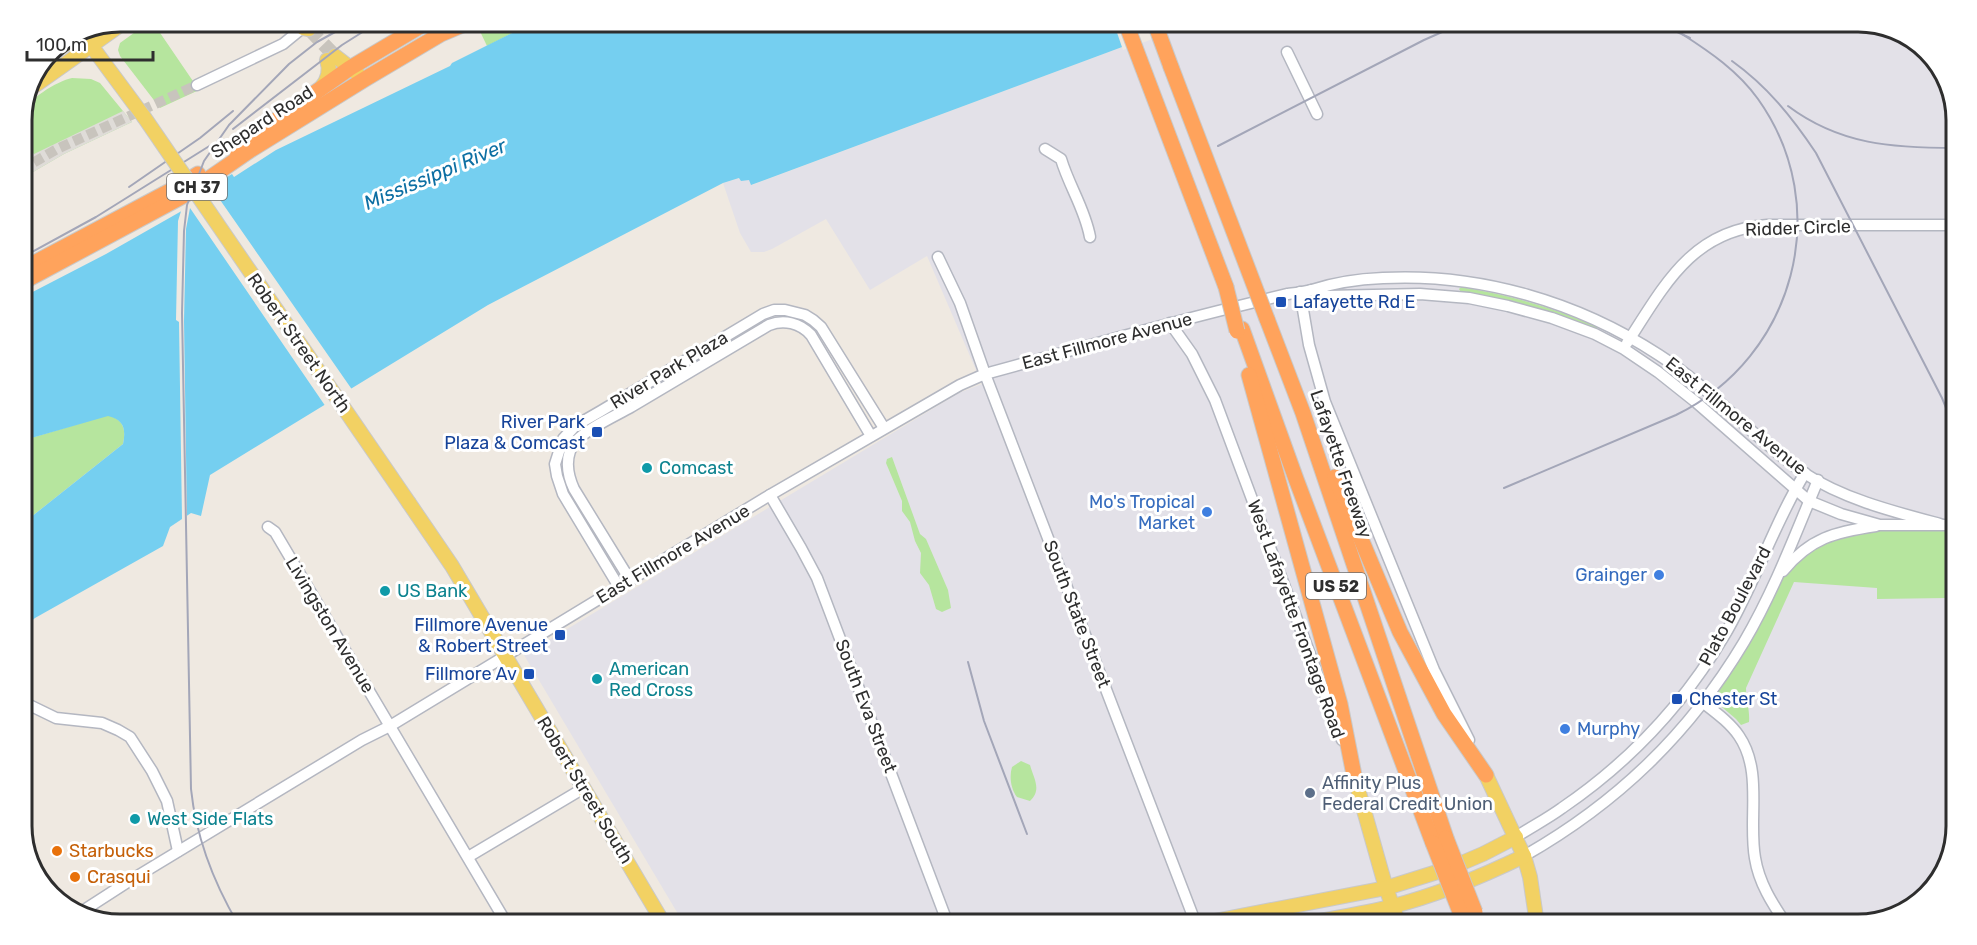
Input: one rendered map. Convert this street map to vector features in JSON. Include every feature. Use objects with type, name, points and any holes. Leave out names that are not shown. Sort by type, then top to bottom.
[{"type":"highway","name":"CH 37","points":[[350,68],[411,32]]},
{"type":"highway","points":[[441,34],[446,32]]},
{"type":"highway","points":[[1129,32],[1226,286],[1240,330],[1340,704],[1354,775]]},
{"type":"highway","name":"Lafayette Freeway","points":[[1158,32],[1303,413],[1440,840]]},
{"type":"highway","name":"CH 37","points":[[365,79],[441,34]]},
{"type":"highway","name":"Shepard Road","points":[[32,264],[179,186],[350,68]]},
{"type":"highway","name":"Shepard Road","points":[[32,277],[185,195],[252,149],[365,79]]},
{"type":"highway","name":"Lafayette Freeway","points":[[1240,330],[1296,479],[1471,914]]},
{"type":"highway","points":[[1303,413],[1331,466],[1365,553],[1400,632],[1444,714],[1486,775]]},
{"type":"main road","points":[[42,79],[88,41],[103,33]]},
{"type":"main road","name":"Robert Street North","points":[[88,41],[144,117],[442,550],[506,656]]},
{"type":"main road","points":[[318,91],[328,78],[331,58],[365,79]]},
{"type":"main road","name":"Robert Street South","points":[[506,656],[658,914]]},
{"type":"main road","name":"West Lafayette Frontage Road","points":[[1354,775],[1395,914]]},
{"type":"main road","points":[[1486,775],[1524,856],[1535,914]]},
{"type":"main road","name":"Plato Boulevard","points":[[1250,914],[1386,888],[1450,868],[1516,837]]},
{"type":"main road","name":"Plato Boulevard","points":[[1353,914],[1392,906],[1473,880],[1524,856]]},
{"type":"street","points":[[197,85],[283,44],[299,32]]},
{"type":"street","points":[[1287,52],[1317,114]]},
{"type":"street","points":[[1045,149],[1061,159],[1067,178],[1087,219],[1090,237]]},
{"type":"street","name":"Ridder Circle","points":[[1624,349],[1684,263],[1707,243],[1723,234],[1741,228],[1767,225],[1945,225]]},
{"type":"street","name":"South State Street","points":[[938,257],[960,303],[985,374],[1193,914]]},
{"type":"street","name":"East Fillmore Avenue","points":[[89,907],[178,851],[362,740],[390,726],[770,495],[960,385],[985,374],[1170,323],[1348,280],[1425,278],[1473,283],[1504,288],[1580,313],[1631,338],[1688,374],[1805,473],[1876,506],[1940,524]]},
{"type":"street","points":[[1306,291],[1309,345],[1325,402],[1434,670],[1486,775]]},
{"type":"street","name":"East Fillmore Avenue","points":[[1306,291],[1327,296],[1420,294],[1469,298],[1552,318],[1595,334],[1624,349],[1658,372],[1809,501],[1841,514],[1880,525]]},
{"type":"street","name":"River Park Plaza","points":[[619,587],[563,494],[557,476],[555,464],[563,439],[575,426],[764,314],[774,310],[785,310],[805,315],[821,327],[884,428]]},
{"type":"street","name":"River Park Plaza","points":[[630,580],[576,492],[569,474],[570,452],[577,440],[607,421],[769,325],[784,322],[800,326],[811,335],[871,436]]},
{"type":"street","name":"West Lafayette Frontage Road","points":[[1170,323],[1192,354],[1215,400],[1354,775]]},
{"type":"street","name":"Plato Boulevard","points":[[1516,837],[1561,809],[1618,766],[1688,690],[1724,635],[1805,473]]},
{"type":"street","name":"Plato Boulevard","points":[[1524,856],[1595,811],[1626,785],[1666,746],[1702,703],[1744,641],[1775,581],[1818,480]]},
{"type":"street","name":"South Eva Street","points":[[770,495],[817,578],[944,914]]},
{"type":"street","points":[[1775,581],[1794,559],[1820,539],[1840,532],[1880,525],[1946,524]]},
{"type":"street","name":"Livingston Avenue","points":[[268,527],[275,532],[501,914]]},
{"type":"street","points":[[1688,690],[1731,726],[1748,753],[1752,772],[1756,864],[1765,892],[1779,914]]},
{"type":"street","points":[[32,706],[56,718],[102,723],[130,737],[152,771],[167,801],[178,851]]},
{"type":"street","points":[[468,857],[584,788]]},
{"type":"shaded area","points":[[1162,32],[1857,32],[1886,36],[1906,46],[1931,71],[1941,91],[1945,114],[1946,825],[1941,854],[1931,874],[1906,899],[1891,907],[1857,914],[678,914],[524,655],[959,393],[982,384],[927,256],[870,290],[826,219],[772,249],[764,252],[751,252],[740,233],[723,183],[740,178],[749,179],[752,185]]},
{"type":"shaded area","points":[[123,111],[132,122],[64,154],[32,173],[32,152],[34,154]]},
{"type":"green space","points":[[135,32],[159,32],[199,90],[160,108],[120,56],[118,50],[120,43]]},
{"type":"green space","points":[[480,32],[514,32],[487,46]]},
{"type":"green space","points":[[72,78],[91,79],[100,83],[132,122],[64,154],[32,173],[32,114],[35,98],[59,83]]},
{"type":"green space","points":[[1461,287],[1547,308],[1597,327],[1597,330],[1513,303],[1461,292],[1459,289]]},
{"type":"green space","points":[[108,415],[121,422],[124,434],[123,444],[32,516],[32,438]]},
{"type":"green space","points":[[892,457],[920,534],[926,539],[948,590],[951,608],[942,612],[936,609],[929,585],[920,573],[921,553],[910,522],[902,511],[902,501],[886,463],[887,459]]},
{"type":"green space","points":[[1866,531],[1946,531],[1946,598],[1877,599],[1877,588],[1794,582],[1746,688],[1749,722],[1741,725],[1716,702],[1717,691],[1786,571],[1818,544]]},
{"type":"green space","points":[[1021,761],[1030,765],[1036,784],[1036,793],[1030,801],[1017,797],[1012,787],[1012,767]]},
{"type":"water","name":"Mississippi River","points":[[514,32],[1162,32],[751,185],[749,180],[741,181],[739,178],[723,183],[488,305],[210,475],[201,516],[191,513],[170,527],[163,546],[32,621],[32,516],[123,444],[124,434],[121,423],[108,416],[32,438],[32,292],[106,254],[208,196],[205,190],[232,174],[234,177],[276,150],[450,66]]},
{"type":"pier","points":[[1117,32],[1171,32],[1123,50]]},
{"type":"pier","points":[[209,184],[353,391],[326,407],[190,208],[186,229],[184,321],[187,520],[182,519],[179,322],[176,320],[178,221],[182,208],[205,194],[202,191]]},
{"type":"tunnel","points":[[312,32],[335,56]]},
{"type":"tunnel","points":[[32,164],[57,149],[197,85]]},
{"type":"railway","points":[[233,914],[207,859],[197,825],[191,789],[182,313],[187,205],[204,161],[229,125],[289,64],[317,42],[335,32]]},
{"type":"railway","points":[[233,129],[342,45],[363,32]]},
{"type":"railway","points":[[1218,146],[1442,32]]},
{"type":"railway","points":[[1677,32],[1690,38]]},
{"type":"railway","points":[[1504,488],[1676,415],[1717,389],[1750,356],[1775,318],[1790,276],[1797,231],[1794,186],[1781,141],[1758,99],[1742,80],[1713,55],[1682,34]]},
{"type":"railway","points":[[1732,61],[1757,81],[1778,103],[1816,153],[1945,406]]},
{"type":"railway","points":[[1788,106],[1827,129],[1868,142],[1910,147],[1945,148]]},
{"type":"railway","points":[[129,187],[200,138],[233,111]]},
{"type":"railway","points":[[32,252],[96,217],[211,145]]},
{"type":"railway","points":[[968,662],[984,721],[1027,834]]},
{"type":"place","name":"Lafayette Rd E","points":[[1281,302]]},
{"type":"place","name":"River Park Plaza & Comcast","points":[[597,432]]},
{"type":"place","name":"Comcast","points":[[647,468]]},
{"type":"place","name":"Mo's Tropical Market","points":[[1207,512]]},
{"type":"place","name":"Grainger","points":[[1659,575]]},
{"type":"place","name":"US Bank","points":[[385,591]]},
{"type":"place","name":"Fillmore Avenue & Robert Street","points":[[560,635]]},
{"type":"place","name":"Fillmore Av","points":[[529,674]]},
{"type":"place","name":"American Red Cross","points":[[597,679]]},
{"type":"place","name":"Chester St","points":[[1677,699]]},
{"type":"place","name":"Murphy","points":[[1565,729]]},
{"type":"place","name":"Affinity Plus Federal Credit Union","points":[[1310,793]]},
{"type":"place","name":"West Side Flats","points":[[135,819]]},
{"type":"place","name":"Starbucks","points":[[57,851]]},
{"type":"place","name":"Crasqui","points":[[75,877]]}]
